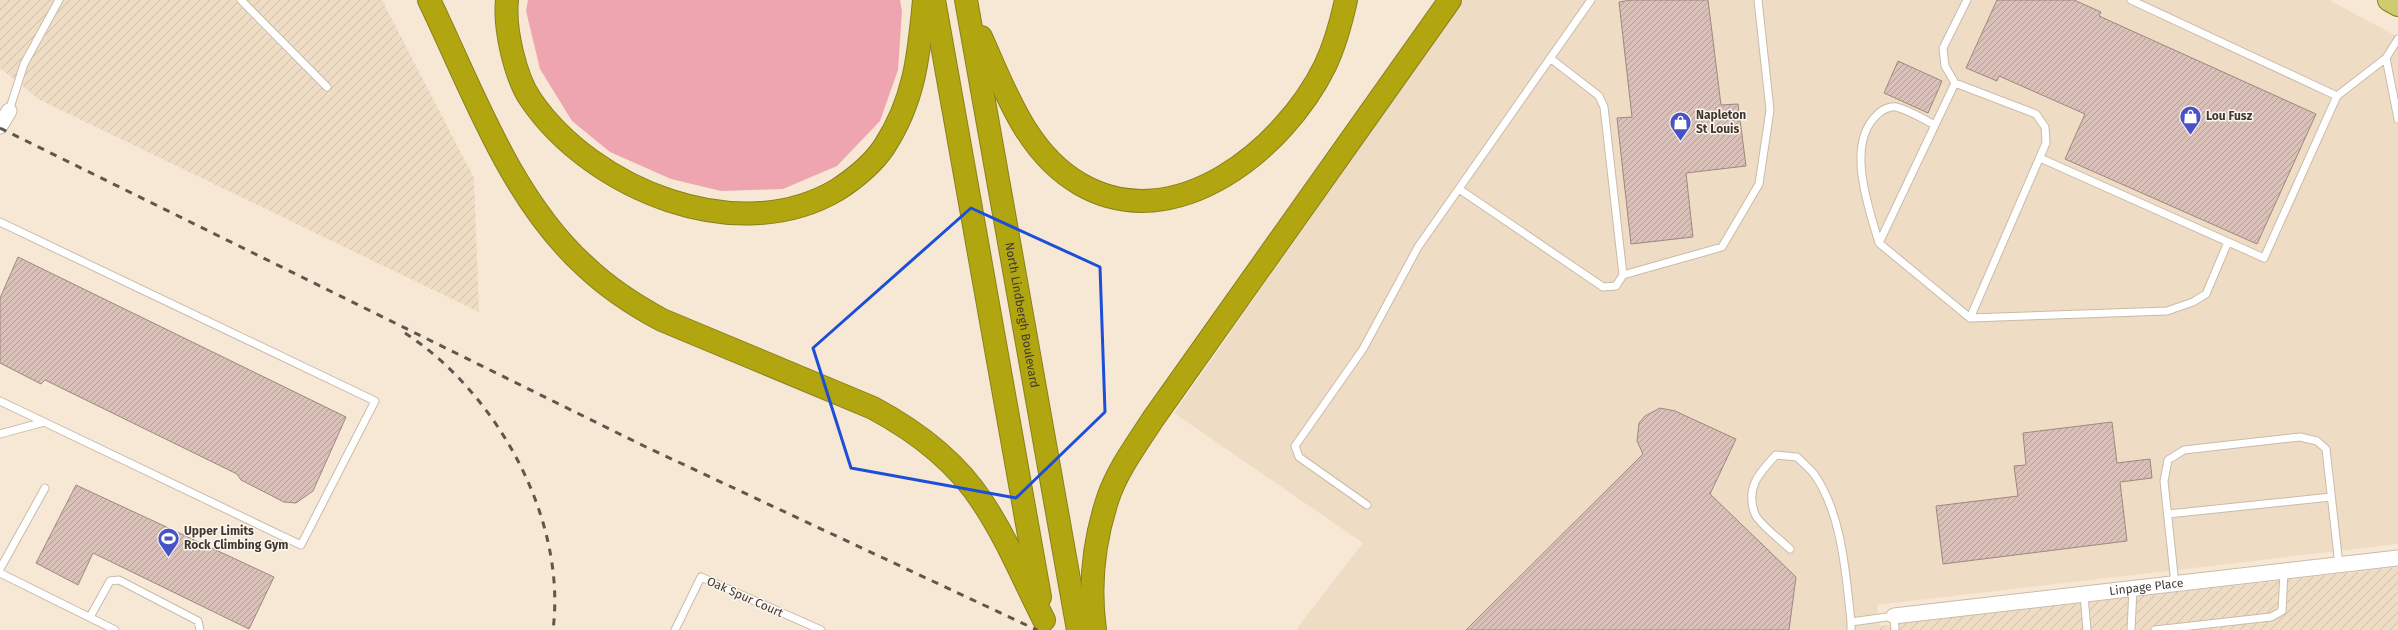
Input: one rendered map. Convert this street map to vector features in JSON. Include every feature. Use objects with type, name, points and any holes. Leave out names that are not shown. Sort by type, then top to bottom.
[{"type":"highway","points":[[429,0],[478,104],[517,179],[546,223],[584,266],[634,304],[662,320],[873,408],[896,421],[934,447],[967,482],[983,502],[1045,625]]},
{"type":"highway","points":[[507,0],[507,26],[512,52],[530,99],[551,126],[570,144],[591,161],[614,175],[660,197],[710,209],[735,213],[760,213],[806,204],[827,195],[863,170],[883,149],[894,130],[913,86],[919,61],[924,0]]},
{"type":"highway","points":[[934,0],[1045,625]]},
{"type":"highway","points":[[966,3],[1016,114],[1043,153],[1061,170],[1080,184],[1116,197],[1141,200],[1184,195],[1203,187],[1242,165],[1260,150],[1294,113],[1324,67],[1335,43],[1346,0]]},
{"type":"highway","points":[[1095,630],[1092,601],[1095,555],[1108,498],[1120,472],[1153,419],[1450,0]]},
{"type":"highway","name":"North Lindbergh Boulevard","points":[[966,3],[1078,630]]},
{"type":"main road","points":[[2389,0],[2398,5]]},
{"type":"street","points":[[0,126],[8,111]]},
{"type":"street","name":"Linpage Place","points":[[1895,623],[2084,595],[2398,558]]},
{"type":"lane","points":[[8,111],[24,64],[59,0]]},
{"type":"lane","points":[[241,0],[327,87]]},
{"type":"lane","points":[[1367,505],[1298,457],[1295,446],[1363,349],[1418,247],[1591,0]]},
{"type":"lane","points":[[1622,276],[1722,247],[1759,184],[1770,110],[1758,0]]},
{"type":"lane","points":[[1967,0],[1943,48],[1945,66],[1955,83],[2036,114],[2045,127],[2046,143],[1970,318]]},
{"type":"lane","points":[[2131,0],[2337,96]]},
{"type":"lane","points":[[2040,158],[2264,258],[2337,96],[2386,58],[2398,39]]},
{"type":"lane","points":[[1459,189],[1603,288],[1616,286],[1622,276],[1604,107],[1600,96],[1550,58]]},
{"type":"lane","points":[[2386,58],[2398,119]]},
{"type":"lane","points":[[1879,243],[1955,83]]},
{"type":"lane","points":[[1935,124],[1895,107],[1881,110],[1869,121],[1861,152],[1862,185],[1879,243],[1970,318],[2167,311],[2194,302],[2206,294],[2228,242]]},
{"type":"lane","points":[[0,222],[375,401],[301,545],[0,401]]},
{"type":"lane","points":[[0,434],[44,422]]},
{"type":"lane","points":[[2175,584],[2164,481],[2168,460],[2184,450],[2300,436],[2317,441],[2326,449],[2339,565]]},
{"type":"lane","points":[[1790,549],[1755,515],[1752,486],[1763,468],[1776,455],[1797,457],[1814,475],[1830,506],[1844,560],[1851,630]]},
{"type":"lane","points":[[0,569],[46,488]]},
{"type":"lane","points":[[2168,514],[2332,497]]},
{"type":"lane","points":[[2155,630],[2271,617],[2282,611],[2284,571]]},
{"type":"lane","points":[[0,573],[115,630]]},
{"type":"lane","name":"Oak Spur Court","points":[[676,630],[701,577],[821,630]]},
{"type":"lane","points":[[90,617],[110,581],[119,580],[198,621],[200,630]]},
{"type":"lane","points":[[2131,630],[2133,589]]},
{"type":"lane","points":[[2084,595],[2087,630]]},
{"type":"lane","points":[[1851,622],[1895,623]]},
{"type":"highlighted area","points":[[971,208],[1100,267],[1105,412],[1016,498],[851,468],[813,348]]},
{"type":"shaded area","points":[[0,0],[382,0],[474,178],[479,312],[40,100],[0,68]]},
{"type":"shaded area","points":[[528,0],[900,0],[902,11],[898,70],[880,121],[837,166],[783,189],[721,191],[671,179],[610,152],[572,121],[540,69],[526,11]]},
{"type":"shaded area","points":[[1463,0],[2329,0],[2398,37],[2398,544],[1877,605],[1880,630],[1298,630],[1298,627],[1363,543],[1174,413]]},
{"type":"shaded area","points":[[2398,567],[2398,630],[1880,630],[1879,626]]},
{"type":"building","name":"Napleton St Louis","points":[[1631,0],[1708,0],[1721,105],[1738,104],[1746,166],[1686,173],[1693,237],[1631,244],[1617,118],[1632,117],[1619,2]]},
{"type":"building","name":"Lou Fusz","points":[[1997,0],[2074,0],[2101,12],[2099,16],[2316,114],[2257,244],[2065,159],[2085,114],[1999,76],[1997,81],[1966,68]]},
{"type":"building","points":[[1898,61],[1942,81],[1928,113],[1884,93]]},
{"type":"building","points":[[18,257],[346,417],[313,491],[296,503],[284,502],[241,480],[237,474],[45,380],[41,384],[0,363],[0,298]]},
{"type":"building","points":[[1660,408],[1675,411],[1736,439],[1710,494],[1796,577],[1789,630],[1466,630],[1643,454],[1637,441],[1639,423],[1645,416]]},
{"type":"building","points":[[2112,422],[2117,463],[2150,459],[2152,478],[2120,482],[2127,541],[1943,564],[1936,506],[2018,496],[2014,466],[2026,465],[2023,433]]},
{"type":"building","name":"Upper Limits Rock Climbing Gym","points":[[76,485],[274,577],[249,629],[93,553],[78,585],[36,563]]},
{"type":"railway","points":[[0,128],[644,446],[1037,630]]},
{"type":"railway","points":[[405,333],[438,358],[469,389],[496,424],[519,462],[537,503],[549,545],[554,588],[553,630]]},
{"type":"place","name":"Lou Fusz","points":[[2191,136]]},
{"type":"place","name":"Napleton St Louis","points":[[1681,142]]},
{"type":"place","name":"Upper Limits Rock Climbing Gym","points":[[168,558]]}]
